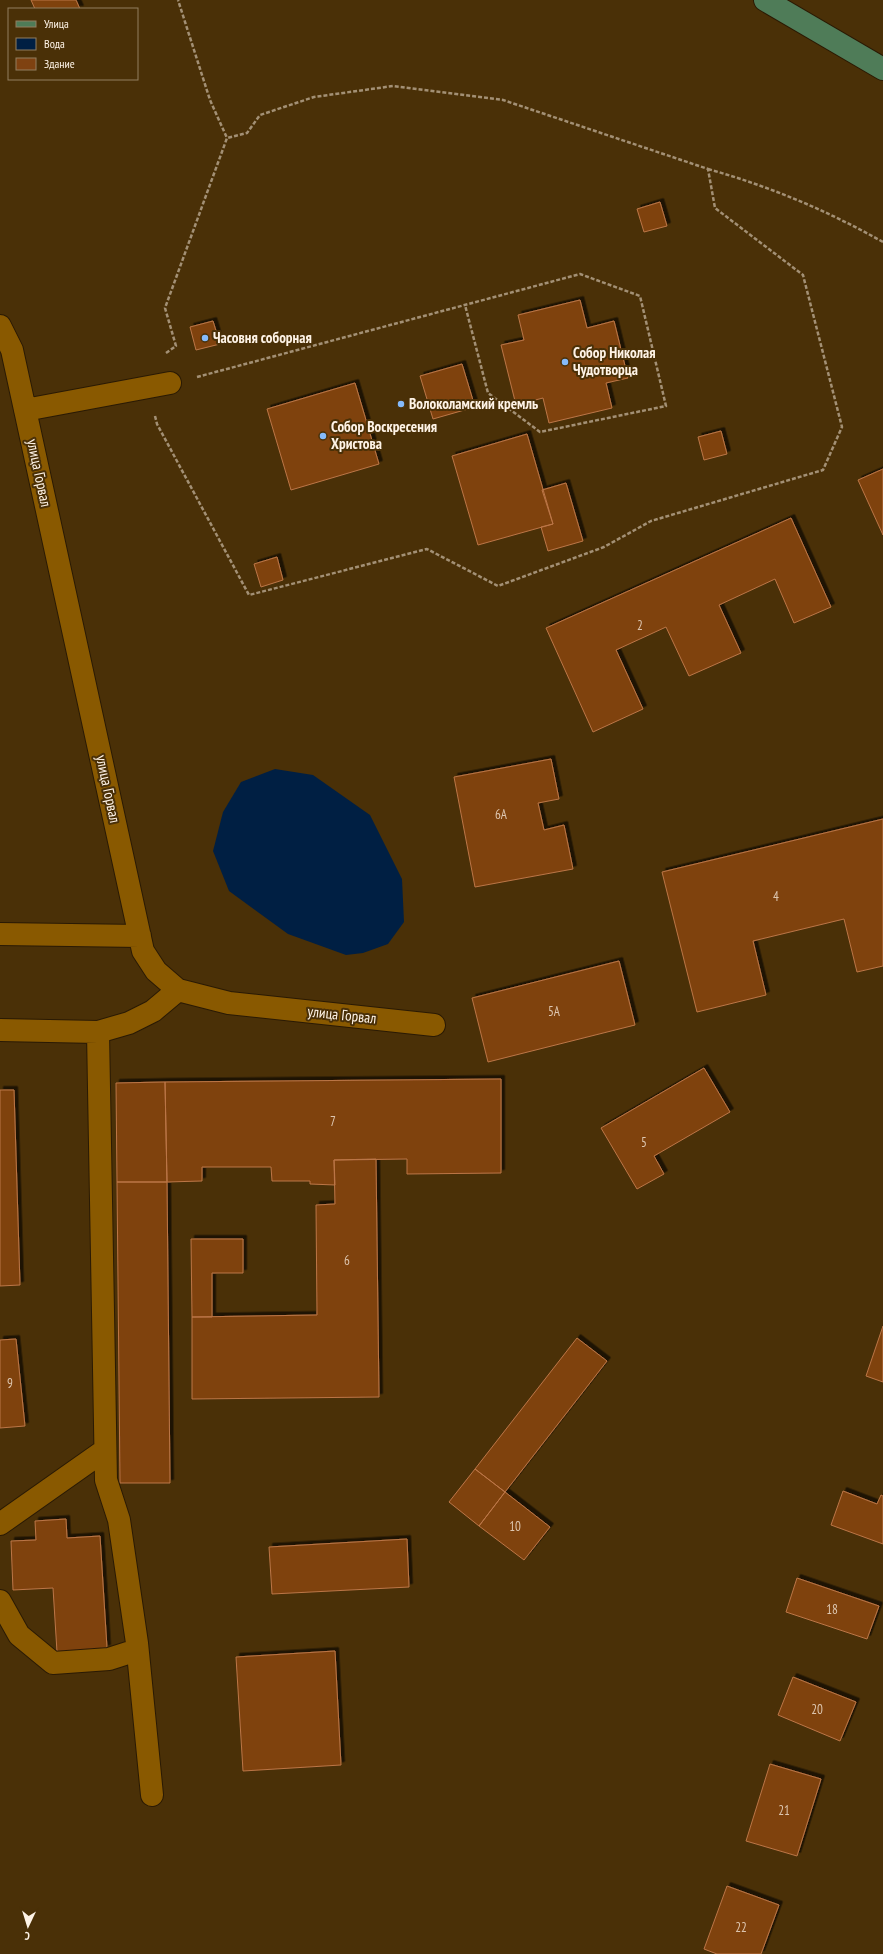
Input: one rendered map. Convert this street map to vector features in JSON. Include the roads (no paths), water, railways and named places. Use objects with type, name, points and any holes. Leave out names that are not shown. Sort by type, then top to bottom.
[{"type":"main road","points":[[766,0],[883,69]]},
{"type":"street","name":"улица Горвал","points":[[0,326],[12,350],[143,951],[156,971],[178,990],[229,1003],[434,1025]]},
{"type":"street","points":[[25,410],[170,383]]},
{"type":"street","points":[[0,934],[140,936]]},
{"type":"street","points":[[0,1030],[98,1032],[129,1023],[153,1011],[178,990]]},
{"type":"street","points":[[98,1032],[106,1480],[119,1520],[137,1650],[152,1795]]},
{"type":"street","points":[[0,1524],[105,1450]]},
{"type":"street","points":[[0,1601],[19,1635],[53,1663],[109,1659],[137,1650]]},
{"type":"water","points":[[275,769],[313,775],[370,815],[402,879],[404,922],[388,944],[363,953],[346,955],[288,934],[229,891],[213,851],[223,812],[241,782]]},
{"type":"place","name":"Часовня соборная","points":[[205,338]]},
{"type":"place","name":"Собор Николая Чудотворца","points":[[565,362]]},
{"type":"place","name":"Волоколамский кремль","points":[[401,404]]},
{"type":"place","name":"Собор Воскресения Христова","points":[[323,436]]}]
